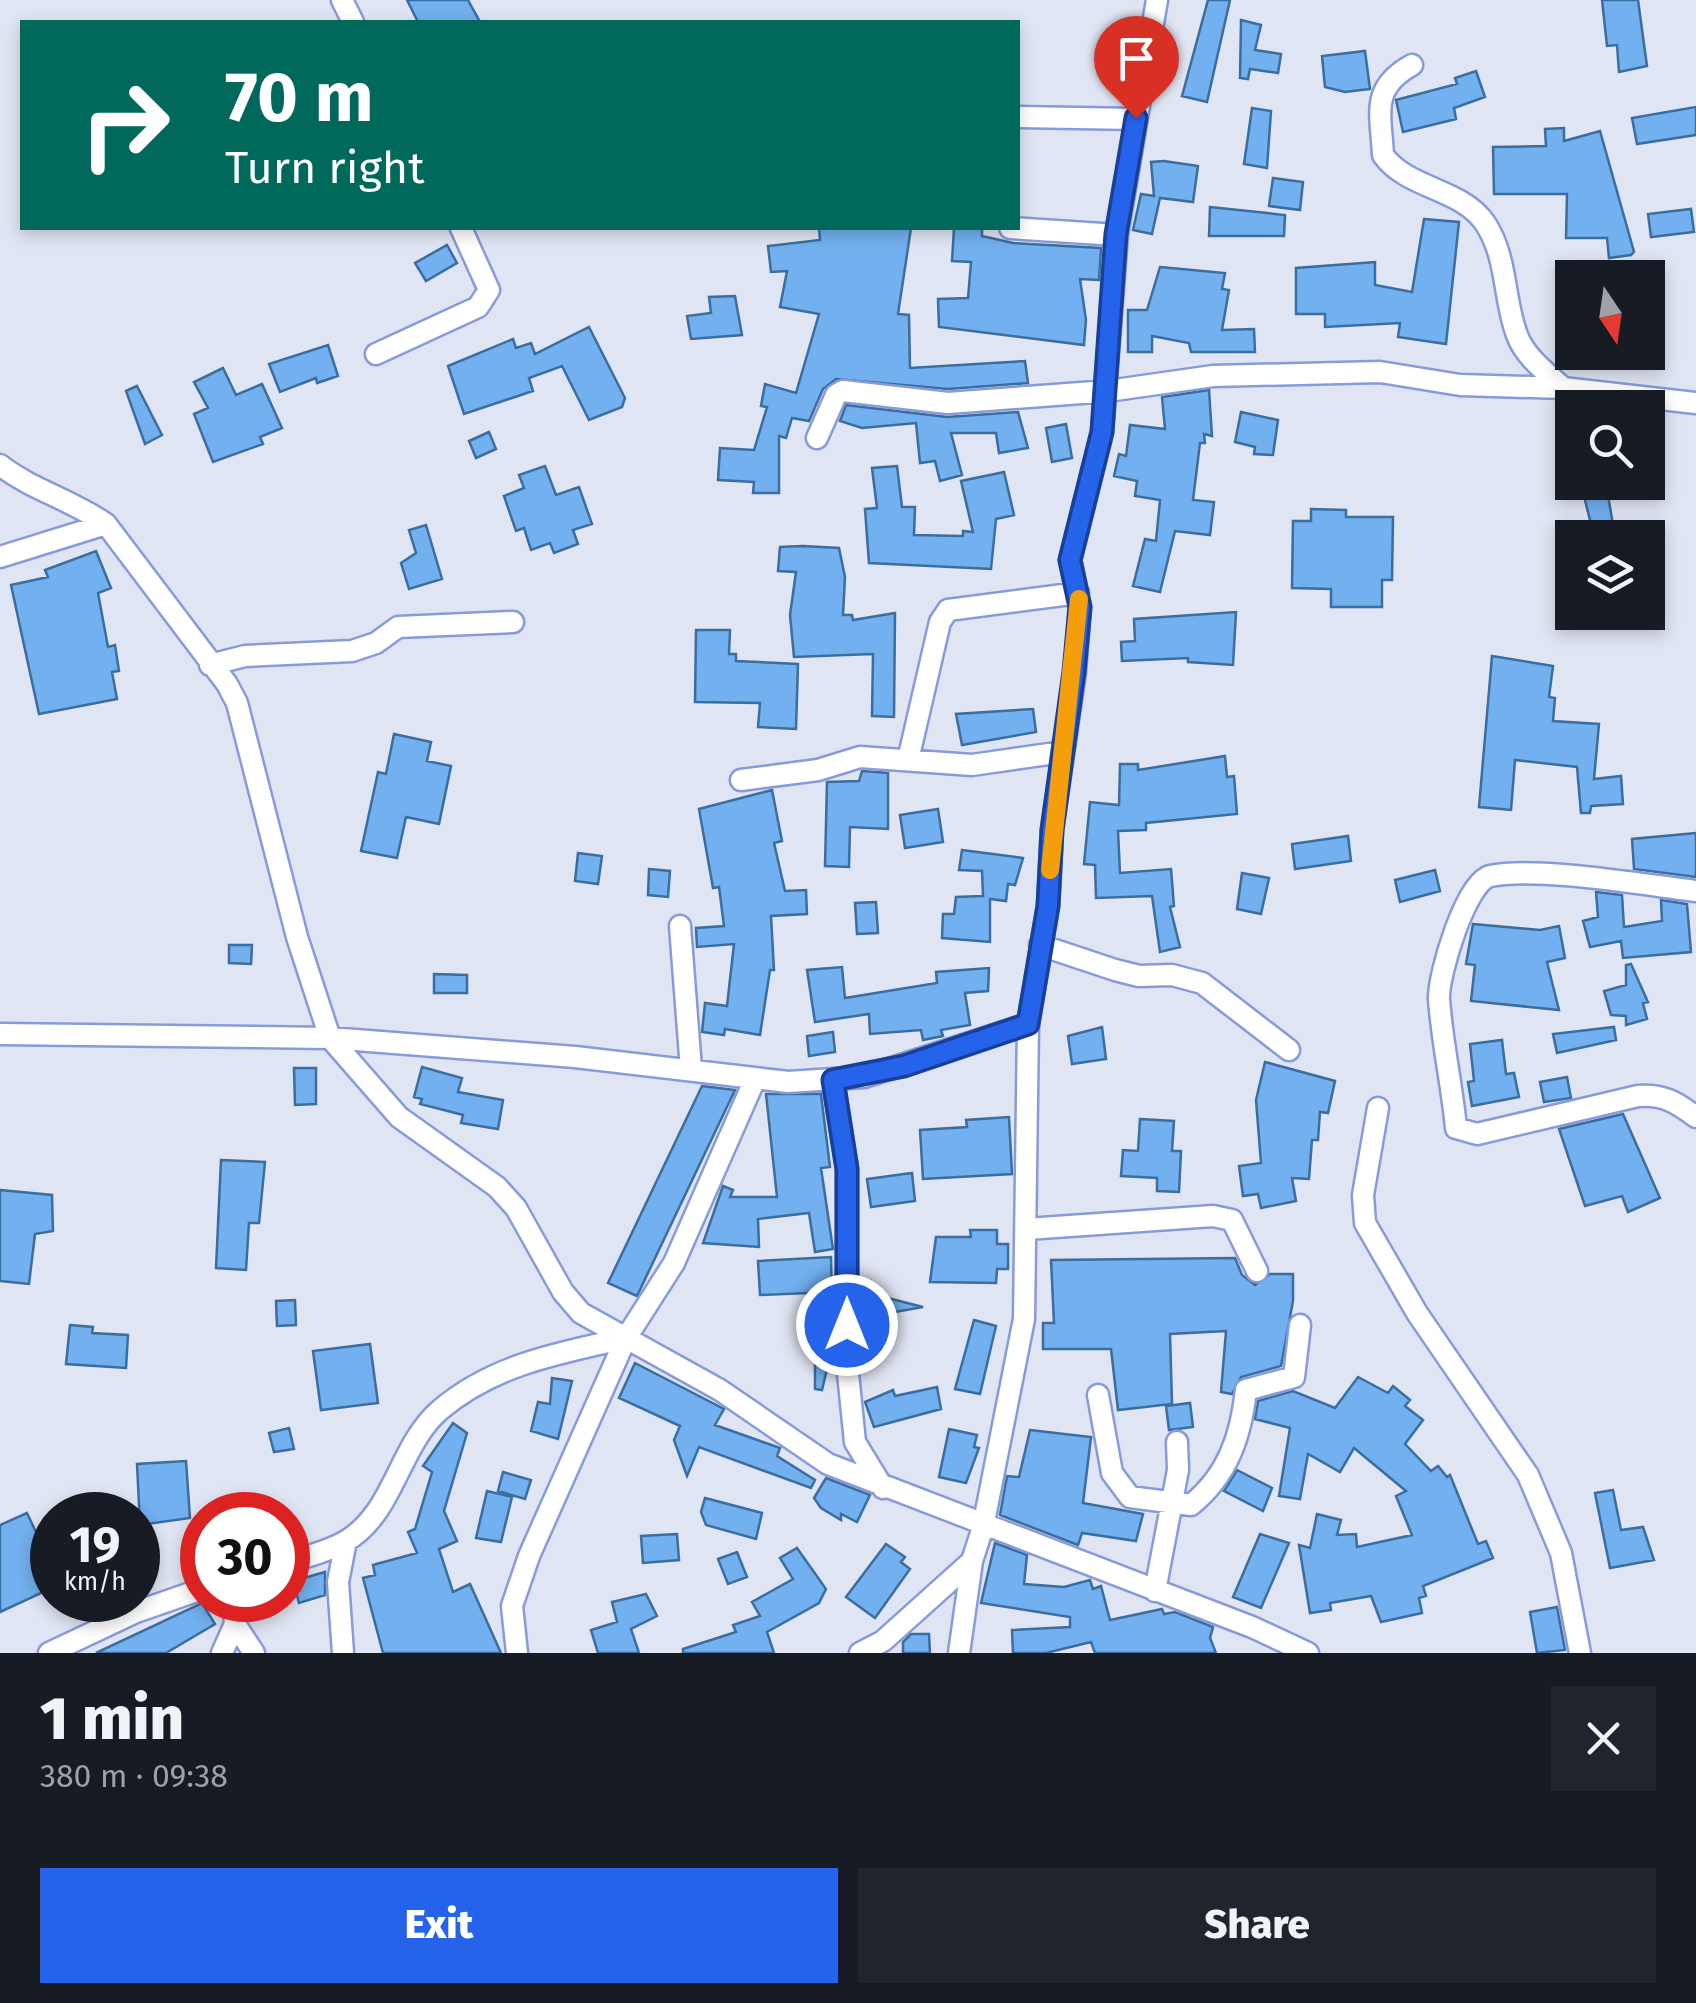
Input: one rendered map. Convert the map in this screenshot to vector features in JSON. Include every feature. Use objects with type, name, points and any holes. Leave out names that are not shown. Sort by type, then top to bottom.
[{"type":"street","points":[[959,1653],[972,1561],[983,1527],[1024,1320],[1028,1024],[1048,906],[1052,830],[1074,672],[1078,593],[1070,560],[1108,391],[1116,234],[1157,0]]},
{"type":"street","points":[[1412,65],[1392,76],[1384,88],[1383,155],[1399,172],[1467,205],[1483,220],[1502,260],[1516,334],[1562,388]]},
{"type":"street","points":[[1020,117],[1136,118]]},
{"type":"street","points":[[1020,229],[1116,234]]},
{"type":"street","points":[[376,354],[478,307],[490,290],[461,230]]},
{"type":"street","points":[[817,438],[836,396],[842,392],[948,403],[1108,391],[1212,376],[1327,371],[1380,372],[1460,385],[1562,388],[1696,403]]},
{"type":"street","points":[[0,465],[31,485],[80,506],[106,524],[210,665],[236,703],[297,937],[330,1038],[400,1117],[497,1186],[516,1208],[563,1292],[581,1314],[720,1390],[828,1464],[1308,1653]]},
{"type":"street","points":[[0,557],[106,524]]},
{"type":"street","points":[[908,760],[940,622],[948,610],[1078,593]]},
{"type":"street","points":[[210,665],[244,656],[352,651],[376,643],[398,628],[513,622]]},
{"type":"street","points":[[741,780],[818,770],[860,757],[972,765],[1063,752]]},
{"type":"street","points":[[1696,891],[1524,875],[1487,876],[1473,885],[1465,902],[1438,995],[1456,1128],[1462,1132],[1477,1134],[1587,1106],[1657,1095],[1696,1117]]},
{"type":"street","points":[[680,926],[691,1069]]},
{"type":"street","points":[[1040,945],[1139,976],[1172,974],[1202,983],[1290,1050]]},
{"type":"street","points":[[0,1034],[330,1038],[691,1069],[754,1079],[833,1080],[904,1066],[1028,1024]]},
{"type":"street","points":[[517,1653],[512,1606],[529,1556],[626,1338],[674,1263],[754,1079]]},
{"type":"street","points":[[833,1080],[847,1169],[847,1364],[855,1442],[883,1488]]},
{"type":"street","points":[[1378,1108],[1364,1195],[1365,1223],[1417,1313],[1528,1475],[1561,1553],[1580,1653]]},
{"type":"street","points":[[1027,1229],[1213,1216],[1232,1220],[1257,1270]]},
{"type":"street","points":[[1098,1395],[1112,1473],[1130,1497],[1191,1505],[1214,1486],[1241,1431],[1246,1390],[1294,1377],[1300,1325]]},
{"type":"street","points":[[310,1554],[346,1541],[372,1518],[437,1412],[464,1392],[504,1370],[626,1338]]},
{"type":"street","points":[[1155,1591],[1172,1504],[1177,1442]]},
{"type":"street","points":[[343,1653],[338,1582],[346,1541]]},
{"type":"street","points":[[860,1653],[883,1641],[972,1561]]},
{"type":"street","points":[[49,1653],[136,1612],[180,1597]]},
{"type":"street","points":[[222,1653],[234,1624]]},
{"type":"street","points":[[234,1624],[254,1653]]},
{"type":"building","points":[[407,0],[468,0],[479,20],[417,20]]},
{"type":"building","points":[[1208,0],[1230,0],[1207,102],[1182,96]]},
{"type":"building","points":[[1602,0],[1638,0],[1647,66],[1619,72],[1617,45],[1607,46]]},
{"type":"building","points":[[1241,20],[1261,25],[1255,50],[1281,54],[1278,73],[1250,69],[1248,79],[1240,78]]},
{"type":"building","points":[[1365,51],[1370,89],[1345,92],[1325,87],[1322,56]]},
{"type":"building","points":[[1476,71],[1485,97],[1454,108],[1456,119],[1403,132],[1396,100],[1457,84],[1455,78]]},
{"type":"building","points":[[1696,107],[1696,135],[1637,144],[1632,118]]},
{"type":"building","points":[[1252,108],[1271,111],[1267,168],[1244,164]]},
{"type":"building","points":[[1564,128],[1564,141],[1600,131],[1634,252],[1631,255],[1609,258],[1607,238],[1566,238],[1567,194],[1494,194],[1493,147],[1546,146],[1545,129]]},
{"type":"building","points":[[1151,162],[1198,166],[1193,202],[1160,198],[1152,234],[1133,230],[1141,194],[1154,196]]},
{"type":"building","points":[[1273,178],[1303,182],[1300,210],[1269,206]]},
{"type":"building","points":[[1210,207],[1285,215],[1284,236],[1209,236]]},
{"type":"building","points":[[1691,209],[1694,232],[1651,237],[1648,214]]},
{"type":"building","points":[[1424,219],[1459,222],[1446,344],[1398,337],[1400,323],[1325,327],[1325,314],[1296,314],[1296,268],[1375,262],[1375,285],[1412,292]]},
{"type":"building","points":[[819,230],[911,230],[898,314],[909,315],[910,368],[1025,361],[1028,383],[948,389],[836,379],[823,389],[809,421],[792,418],[786,438],[779,436],[779,493],[753,493],[754,482],[718,480],[720,448],[754,450],[767,407],[761,406],[765,384],[796,393],[819,314],[780,307],[787,271],[771,272],[768,246],[820,240]]},
{"type":"building","points":[[954,230],[982,230],[982,236],[1013,243],[1101,248],[1099,280],[1080,279],[1086,320],[1084,345],[939,327],[938,299],[968,298],[971,262],[952,261]]},
{"type":"building","points":[[447,245],[457,263],[426,281],[415,263]]},
{"type":"building","points":[[1160,267],[1225,273],[1222,289],[1229,290],[1222,330],[1254,329],[1255,352],[1191,352],[1189,343],[1152,336],[1152,352],[1128,352],[1128,310],[1147,310]]},
{"type":"building","points":[[735,296],[742,335],[691,339],[687,316],[711,313],[709,297]]},
{"type":"building","points":[[589,327],[625,398],[622,407],[589,420],[562,366],[529,378],[533,391],[464,414],[448,366],[513,339],[516,348],[531,343],[535,354]]},
{"type":"building","points":[[328,345],[338,376],[317,383],[316,378],[280,392],[269,364]]},
{"type":"building","points":[[223,368],[236,395],[262,384],[282,428],[260,437],[263,444],[213,462],[194,414],[208,408],[194,382]]},
{"type":"building","points":[[137,386],[162,435],[145,444],[126,391]]},
{"type":"building","points":[[1209,390],[1212,436],[1204,434],[1205,443],[1200,443],[1193,500],[1214,502],[1210,535],[1175,531],[1160,592],[1133,586],[1145,539],[1156,541],[1160,500],[1135,496],[1137,481],[1114,476],[1119,454],[1126,456],[1130,425],[1165,429],[1162,397]]},
{"type":"building","points":[[846,405],[947,417],[1018,412],[1028,448],[999,453],[996,433],[951,433],[962,475],[940,481],[935,461],[920,463],[916,423],[862,428],[840,421]]},
{"type":"building","points":[[1241,412],[1278,420],[1273,455],[1254,454],[1255,447],[1235,442]]},
{"type":"building","points":[[1066,424],[1072,458],[1052,462],[1046,428]]},
{"type":"building","points":[[489,432],[496,449],[476,458],[469,441]]},
{"type":"building","points":[[545,466],[556,495],[579,487],[592,524],[573,530],[578,544],[554,553],[550,543],[531,550],[524,528],[516,531],[504,496],[524,488],[519,475]]},
{"type":"building","points":[[897,466],[902,507],[915,507],[914,535],[963,536],[963,531],[973,532],[961,481],[1004,472],[1014,515],[996,519],[991,569],[869,563],[865,509],[877,508],[872,468]]},
{"type":"building","points":[[1585,500],[1609,500],[1612,520],[1590,520]]},
{"type":"building","points":[[1311,509],[1346,510],[1346,517],[1393,517],[1392,580],[1382,580],[1382,607],[1331,607],[1331,589],[1292,588],[1293,521],[1311,521]]},
{"type":"building","points":[[426,525],[442,579],[409,589],[401,563],[416,553],[409,530]]},
{"type":"building","points":[[780,547],[839,548],[845,577],[843,615],[852,615],[853,620],[895,613],[894,717],[872,716],[873,654],[794,657],[790,615],[796,572],[778,571]]},
{"type":"building","points":[[96,551],[111,588],[98,593],[108,647],[115,645],[119,671],[112,672],[117,699],[39,714],[11,585],[48,577],[45,570]]},
{"type":"building","points":[[1236,612],[1233,665],[1188,662],[1188,658],[1122,661],[1121,642],[1135,641],[1134,619]]},
{"type":"building","points":[[696,630],[730,630],[729,654],[736,654],[736,661],[798,664],[796,729],[758,727],[760,703],[695,702]]},
{"type":"building","points":[[1492,656],[1553,666],[1549,697],[1555,698],[1553,721],[1599,724],[1594,779],[1621,776],[1623,804],[1591,806],[1590,813],[1581,813],[1577,767],[1515,760],[1511,810],[1479,807]]},
{"type":"building","points":[[1033,709],[1036,732],[962,745],[956,714]]},
{"type":"building","points":[[394,734],[431,742],[427,761],[451,766],[439,824],[406,817],[397,858],[361,851],[378,772],[386,774]]},
{"type":"building","points":[[1225,756],[1227,777],[1234,776],[1237,814],[1146,823],[1146,830],[1118,831],[1120,873],[1171,869],[1174,906],[1170,907],[1180,947],[1160,952],[1152,896],[1096,898],[1095,865],[1084,864],[1090,802],[1119,805],[1120,764],[1138,764],[1138,770]]},
{"type":"building","points":[[862,771],[888,773],[888,829],[850,827],[849,867],[825,866],[827,782],[859,781]]},
{"type":"building","points":[[772,790],[782,841],[774,843],[785,891],[806,890],[807,914],[771,916],[774,970],[770,970],[760,1035],[725,1029],[724,1035],[702,1032],[705,1003],[727,1006],[734,944],[697,947],[696,928],[724,926],[719,887],[713,888],[699,809]]},
{"type":"building","points":[[938,809],[943,842],[905,848],[900,815]]},
{"type":"building","points":[[1696,833],[1696,877],[1634,869],[1632,839]]},
{"type":"building","points":[[1348,836],[1351,861],[1295,869],[1292,844]]},
{"type":"building","points":[[962,850],[1023,858],[1015,885],[1008,884],[1006,901],[990,899],[990,942],[942,938],[943,914],[954,914],[956,897],[983,896],[982,871],[959,870]]},
{"type":"building","points":[[578,853],[602,856],[598,884],[575,881]]},
{"type":"building","points":[[649,869],[670,871],[668,897],[648,895]]},
{"type":"building","points":[[1435,870],[1440,891],[1400,902],[1395,880]]},
{"type":"building","points":[[1242,873],[1269,878],[1261,914],[1237,909]]},
{"type":"building","points":[[1596,892],[1622,895],[1624,927],[1662,921],[1661,900],[1687,904],[1691,952],[1623,958],[1621,941],[1590,947],[1583,921],[1598,917]]},
{"type":"building","points":[[876,902],[878,933],[857,934],[855,903]]},
{"type":"building","points":[[1473,924],[1540,930],[1559,926],[1565,958],[1547,962],[1559,1010],[1471,1001],[1475,965],[1466,964]]},
{"type":"building","points":[[229,945],[252,945],[251,964],[229,963]]},
{"type":"building","points":[[1631,964],[1648,1002],[1643,1003],[1647,1019],[1626,1025],[1626,1016],[1611,1015],[1604,991],[1626,985],[1626,965]]},
{"type":"building","points":[[842,967],[845,998],[937,983],[936,972],[989,968],[988,991],[965,993],[970,1025],[941,1030],[943,1036],[923,1040],[921,1030],[870,1034],[869,1014],[815,1022],[807,970]]},
{"type":"building","points":[[434,974],[467,975],[467,993],[434,993]]},
{"type":"building","points":[[1102,1027],[1106,1059],[1072,1064],[1068,1036]]},
{"type":"building","points":[[1614,1027],[1616,1040],[1557,1053],[1553,1034]]},
{"type":"building","points":[[833,1032],[835,1052],[809,1056],[807,1036]]},
{"type":"building","points":[[1502,1040],[1506,1074],[1514,1073],[1519,1097],[1472,1106],[1468,1082],[1474,1081],[1470,1044]]},
{"type":"building","points":[[1265,1062],[1335,1081],[1328,1113],[1320,1112],[1318,1140],[1312,1140],[1309,1179],[1292,1178],[1296,1201],[1261,1208],[1258,1194],[1243,1196],[1239,1166],[1261,1163],[1256,1100]]},
{"type":"building","points":[[422,1067],[462,1078],[458,1092],[503,1100],[498,1129],[461,1123],[463,1115],[420,1104],[422,1099],[414,1097]]},
{"type":"building","points":[[294,1068],[316,1068],[316,1104],[295,1105]]},
{"type":"building","points":[[1567,1077],[1571,1098],[1544,1102],[1540,1082]]},
{"type":"building","points":[[702,1086],[735,1090],[637,1296],[608,1283]]},
{"type":"building","points":[[766,1094],[821,1094],[830,1167],[821,1168],[833,1249],[815,1252],[809,1213],[758,1219],[759,1247],[703,1243],[723,1186],[733,1190],[730,1197],[777,1197]]},
{"type":"building","points":[[1623,1114],[1660,1198],[1628,1212],[1622,1196],[1585,1206],[1559,1129]]},
{"type":"building","points":[[1009,1117],[1012,1174],[923,1179],[920,1130],[967,1127],[966,1120]]},
{"type":"building","points":[[1140,1119],[1174,1121],[1172,1151],[1181,1151],[1179,1192],[1157,1191],[1157,1178],[1121,1176],[1123,1150],[1138,1151]]},
{"type":"building","points":[[221,1160],[265,1162],[259,1223],[249,1223],[246,1270],[216,1268]]},
{"type":"building","points":[[912,1173],[915,1201],[871,1207],[867,1179]]},
{"type":"building","points":[[0,1190],[52,1195],[53,1231],[35,1234],[29,1284],[0,1281]]},
{"type":"building","points":[[970,1230],[997,1230],[997,1244],[1008,1244],[1008,1269],[997,1269],[996,1283],[930,1282],[936,1237],[971,1237]]},
{"type":"building","points":[[831,1257],[833,1344],[822,1390],[815,1389],[815,1323],[810,1323],[808,1293],[760,1295],[758,1261]]},
{"type":"building","points":[[1235,1258],[1242,1275],[1255,1285],[1270,1274],[1293,1274],[1293,1301],[1281,1366],[1241,1377],[1232,1394],[1221,1392],[1226,1331],[1170,1334],[1172,1404],[1118,1410],[1111,1349],[1043,1349],[1043,1323],[1054,1323],[1051,1260]]},
{"type":"building","points":[[870,1281],[868,1293],[923,1307],[861,1318],[861,1283]]},
{"type":"building","points":[[295,1300],[296,1325],[277,1326],[276,1301]]},
{"type":"building","points":[[974,1320],[996,1326],[980,1394],[955,1389]]},
{"type":"building","points":[[70,1325],[93,1327],[92,1333],[128,1335],[126,1368],[66,1364]]},
{"type":"building","points":[[370,1344],[378,1403],[321,1410],[313,1351]]},
{"type":"building","points":[[635,1363],[724,1409],[715,1425],[780,1448],[777,1456],[815,1480],[811,1488],[699,1447],[687,1476],[674,1440],[680,1426],[619,1398]]},
{"type":"building","points":[[1358,1377],[1388,1393],[1393,1386],[1410,1400],[1405,1406],[1423,1420],[1405,1444],[1431,1471],[1438,1466],[1447,1477],[1450,1475],[1478,1544],[1486,1541],[1493,1558],[1423,1586],[1426,1596],[1419,1598],[1422,1613],[1381,1622],[1371,1596],[1330,1603],[1331,1610],[1310,1613],[1299,1545],[1310,1548],[1317,1514],[1341,1520],[1337,1535],[1356,1534],[1357,1547],[1412,1535],[1396,1496],[1406,1491],[1354,1448],[1340,1472],[1308,1454],[1300,1499],[1279,1496],[1290,1428],[1255,1419],[1258,1401],[1293,1391],[1335,1408]]},
{"type":"building","points":[[552,1378],[572,1381],[558,1439],[531,1431],[538,1402],[550,1404]]},
{"type":"building","points":[[937,1387],[941,1409],[874,1427],[865,1402],[893,1390],[895,1396]]},
{"type":"building","points":[[1190,1403],[1193,1427],[1169,1430],[1166,1406]]},
{"type":"building","points":[[453,1423],[467,1433],[444,1511],[457,1541],[439,1549],[453,1592],[470,1584],[501,1653],[383,1653],[363,1578],[375,1575],[373,1565],[417,1553],[408,1532],[415,1529],[432,1472],[423,1466]]},
{"type":"building","points":[[289,1428],[294,1449],[274,1452],[269,1433]]},
{"type":"building","points":[[949,1429],[977,1435],[974,1447],[979,1448],[966,1483],[939,1477]]},
{"type":"building","points":[[1030,1430],[1091,1437],[1083,1503],[1143,1514],[1136,1541],[1082,1533],[1078,1545],[1000,1515],[1007,1476],[1019,1477]]},
{"type":"building","points":[[186,1461],[188,1492],[180,1492],[180,1519],[160,1522],[160,1492],[138,1492],[137,1464]]},
{"type":"building","points":[[1237,1470],[1272,1488],[1263,1511],[1224,1491]]},
{"type":"building","points":[[503,1472],[531,1480],[525,1499],[498,1491]]},
{"type":"building","points":[[826,1478],[870,1495],[857,1522],[841,1514],[841,1520],[821,1508],[814,1498]]},
{"type":"building","points":[[1613,1490],[1621,1530],[1643,1527],[1654,1560],[1610,1568],[1595,1493]]},
{"type":"building","points":[[487,1491],[512,1497],[501,1542],[476,1538]]},
{"type":"building","points":[[705,1498],[762,1513],[756,1539],[706,1525],[701,1512]]},
{"type":"building","points":[[27,1513],[30,1519],[30,1598],[0,1612],[0,1525]]},
{"type":"building","points":[[677,1534],[679,1560],[643,1563],[641,1536]]},
{"type":"building","points":[[1260,1534],[1289,1543],[1261,1608],[1233,1597]]},
{"type":"building","points":[[995,1543],[1027,1555],[1024,1584],[1064,1587],[1090,1580],[1093,1589],[1101,1586],[1110,1620],[1162,1609],[1164,1614],[1175,1612],[1213,1627],[1210,1638],[1216,1653],[1095,1653],[1091,1642],[1046,1653],[1013,1653],[1012,1630],[1070,1627],[1070,1617],[981,1603]]},
{"type":"building","points":[[886,1544],[905,1557],[901,1562],[910,1569],[875,1618],[846,1597]]},
{"type":"building","points":[[797,1548],[826,1589],[819,1603],[767,1632],[774,1653],[683,1653],[683,1649],[736,1632],[733,1625],[760,1616],[752,1602],[793,1579],[780,1558]]},
{"type":"building","points":[[737,1552],[747,1577],[728,1584],[718,1559]]},
{"type":"building","points":[[325,1572],[325,1595],[310,1600],[310,1576]]},
{"type":"building","points":[[646,1594],[657,1616],[631,1629],[639,1653],[598,1653],[591,1630],[617,1622],[612,1602]]},
{"type":"building","points":[[1557,1607],[1565,1650],[1537,1653],[1530,1612]]},
{"type":"building","points":[[180,1613],[180,1622],[215,1624],[166,1653],[96,1653]]},
{"type":"building","points":[[911,1634],[929,1634],[930,1653],[903,1653],[903,1642]]},
{"type":"slow traffic","points":[[1050,870],[1079,599]]},
{"type":"route","points":[[847,1325],[847,1169],[833,1080],[864,1077],[904,1066],[1028,1024],[1048,906],[1052,830],[1080,607],[1070,560],[1102,432],[1108,391],[1116,234],[1136,118]]}]
